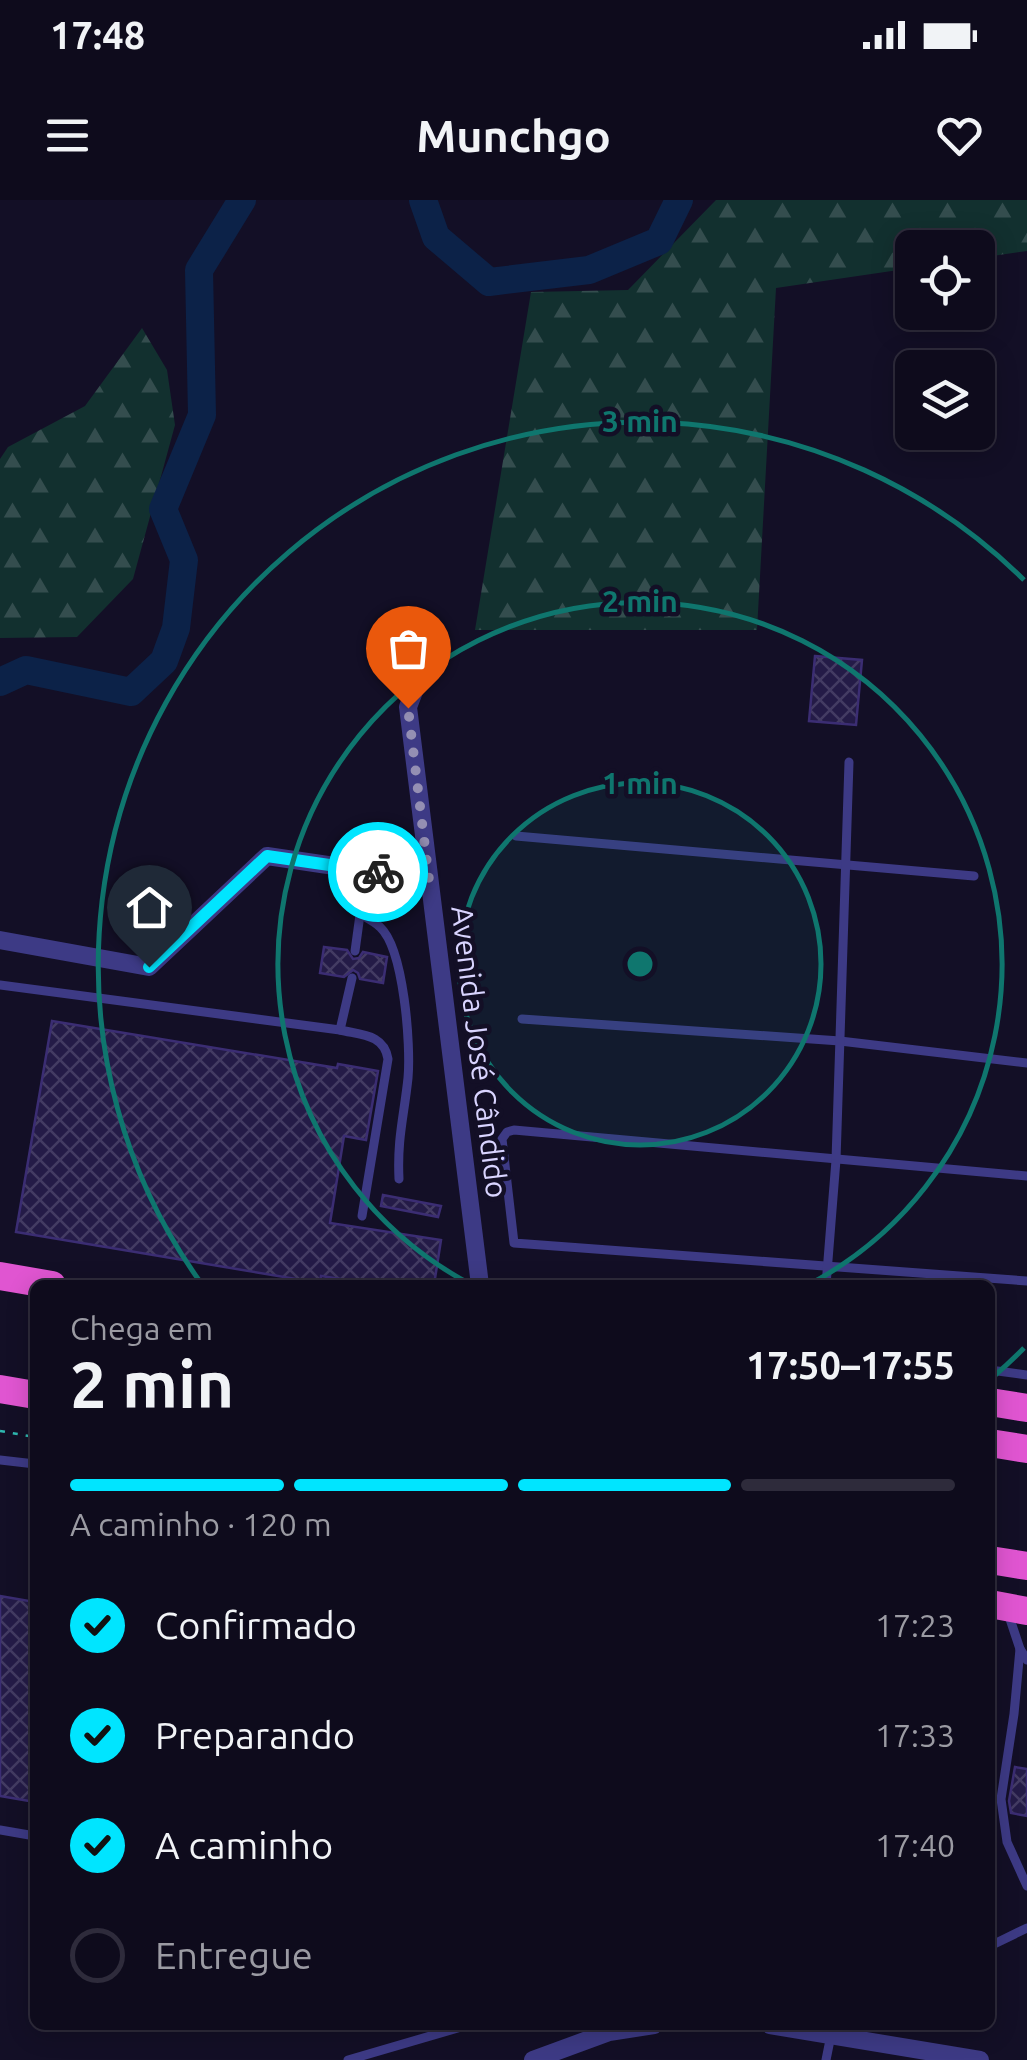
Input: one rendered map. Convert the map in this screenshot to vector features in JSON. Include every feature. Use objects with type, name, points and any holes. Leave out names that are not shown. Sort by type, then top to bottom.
[{"type":"highway","points":[[0,1389],[30,1394]]},
{"type":"highway","points":[[995,1403],[1027,1408]]},
{"type":"highway","points":[[995,1444],[1027,1450]]},
{"type":"highway","points":[[995,1561],[1027,1566]]},
{"type":"street","name":"Avenida José Cândido","points":[[428,655],[408,708],[479,1280]]},
{"type":"street","points":[[0,940],[149,967],[267,856],[429,880]]},
{"type":"street","points":[[540,2059],[622,2030]]},
{"type":"street","points":[[800,2030],[980,2060]]},
{"type":"lane","points":[[826,1280],[836,1160],[849,762]]},
{"type":"lane","points":[[516,836],[974,876]]},
{"type":"lane","points":[[355,951],[366,871]]},
{"type":"lane","points":[[360,914],[381,927],[398,965],[408,1054],[408,1080],[397,1145],[399,1179]]},
{"type":"lane","points":[[340,1030],[352,978]]},
{"type":"lane","points":[[0,985],[377,1038],[388,1060],[362,1216]]},
{"type":"lane","points":[[522,1020],[840,1040],[1027,1063]]},
{"type":"lane","points":[[1027,1176],[514,1130],[502,1138],[514,1243],[1027,1280]]},
{"type":"lane","points":[[995,1371],[1027,1375]]},
{"type":"lane","points":[[0,1460],[30,1463]]},
{"type":"lane","points":[[1008,1608],[1027,1660]]},
{"type":"lane","points":[[1020,1649],[1001,1800],[1008,1842],[1027,1886]]},
{"type":"lane","points":[[0,1830],[30,1835]]},
{"type":"lane","points":[[995,1944],[1027,1928]]},
{"type":"lane","points":[[348,2060],[451,2030]]},
{"type":"lane","points":[[826,2060],[831,2035]]},
{"type":"path","points":[[0,1431],[30,1436]]},
{"type":"green space","points":[[716,200],[1027,200],[1027,251],[995,256],[995,230],[895,230],[895,270],[776,288],[757,630],[475,630],[531,292],[628,290]]},
{"type":"green space","points":[[142,328],[167,370],[175,425],[133,579],[77,637],[0,638],[0,459],[8,447],[85,406]]},
{"type":"building","points":[[815,656],[862,660],[856,725],[809,721]]},
{"type":"building","points":[[324,947],[347,950],[353,959],[363,952],[387,957],[383,983],[360,979],[353,970],[344,977],[320,973]]},
{"type":"building","points":[[52,1021],[337,1068],[338,1064],[378,1071],[366,1140],[344,1136],[330,1223],[441,1240],[435,1280],[347,1280],[321,1276],[320,1280],[302,1280],[16,1232]]},
{"type":"building","points":[[383,1195],[441,1206],[438,1217],[381,1206]]},
{"type":"building","points":[[0,1596],[30,1601],[30,1801],[0,1796]]},
{"type":"building","points":[[1015,1767],[1027,1769],[1027,1816],[1011,1813],[1009,1801]]},
{"type":"waterway","points":[[0,682],[26,670],[131,692],[164,661],[176,628],[184,560],[163,509],[202,415],[199,270],[242,200]]},
{"type":"waterway","points":[[423,200],[436,237],[489,282],[589,270],[659,241],[679,200]]},
{"type":"way so far","points":[[378,872],[429,880],[408,708]]},
{"type":"route","points":[[149,967],[267,856],[378,872]]}]
